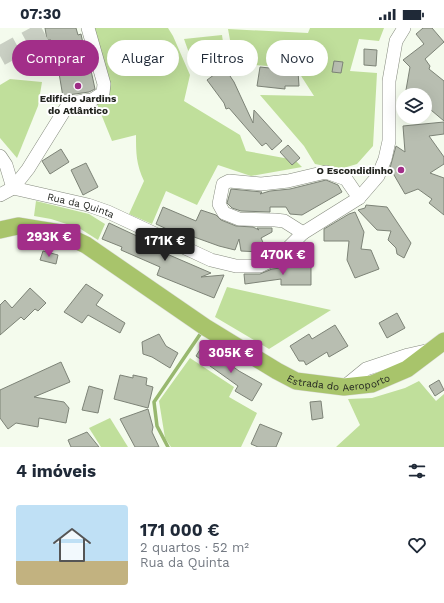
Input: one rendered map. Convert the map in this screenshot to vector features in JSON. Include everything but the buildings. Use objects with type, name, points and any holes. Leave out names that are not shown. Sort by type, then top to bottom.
[{"type":"main road","name":"Estrada do Aeroporto","points":[[0,230],[18,226],[61,233],[86,246],[204,327],[296,381],[344,387],[372,384],[407,369],[438,346]]},
{"type":"street","points":[[0,195],[12,188],[28,169],[69,103],[92,100],[103,93],[104,84],[88,28]]},
{"type":"street","name":"Rua da Quinta","points":[[12,188],[88,205],[108,212],[211,260],[236,266],[260,266],[279,256],[303,232],[359,198],[378,176],[386,159],[389,141],[389,81],[396,41],[404,28]]},
{"type":"street","points":[[0,156],[6,165],[12,188]]},
{"type":"street","points":[[303,232],[284,221],[238,219],[224,213],[219,204],[223,184],[229,181],[261,184],[288,181],[326,172],[346,179],[359,198]]},
{"type":"green space","points":[[91,28],[168,28],[175,40],[107,40],[107,76],[99,52],[99,40],[95,40]]},
{"type":"green space","points":[[310,28],[384,28],[379,41],[359,39],[350,71],[377,73],[373,146],[357,164],[340,169],[315,164],[304,146],[260,95],[314,96],[301,76],[328,76],[328,40],[266,40],[266,66],[258,65],[258,40],[230,40],[228,29],[308,33]]},
{"type":"green space","points":[[222,35],[223,40],[187,40],[187,47],[184,39]]},
{"type":"green space","points":[[179,50],[187,68],[187,76],[190,76],[184,101],[240,135],[246,151],[295,160],[302,167],[251,176],[218,165],[197,205],[166,191],[152,224],[129,214],[144,181],[139,169],[137,158],[136,135],[112,141],[97,104],[110,85],[107,76],[179,76]]},
{"type":"green space","points":[[10,79],[42,82],[38,106],[17,158],[0,138],[0,85]]},
{"type":"green space","points":[[36,201],[89,214],[105,224],[98,240],[79,228],[51,219],[34,216]]},
{"type":"green space","points":[[227,287],[331,310],[269,349],[215,317]]},
{"type":"green space","points":[[190,358],[234,387],[229,397],[257,413],[241,447],[171,447],[165,438],[159,401]]},
{"type":"green space","points":[[419,381],[436,401],[444,394],[444,447],[336,447],[360,425],[348,399],[372,398],[405,388]]},
{"type":"green space","points":[[110,418],[128,447],[101,447],[89,428]]},
{"type":"waterway","points":[[168,447],[157,426],[154,402],[203,330]]},
{"type":"tunnel","points":[[0,56],[51,28]]},
{"type":"place","name":"Edifício Jardins do Atlântico","points":[[78,86]]},
{"type":"place","name":"O Escondidinho","points":[[401,170]]}]
